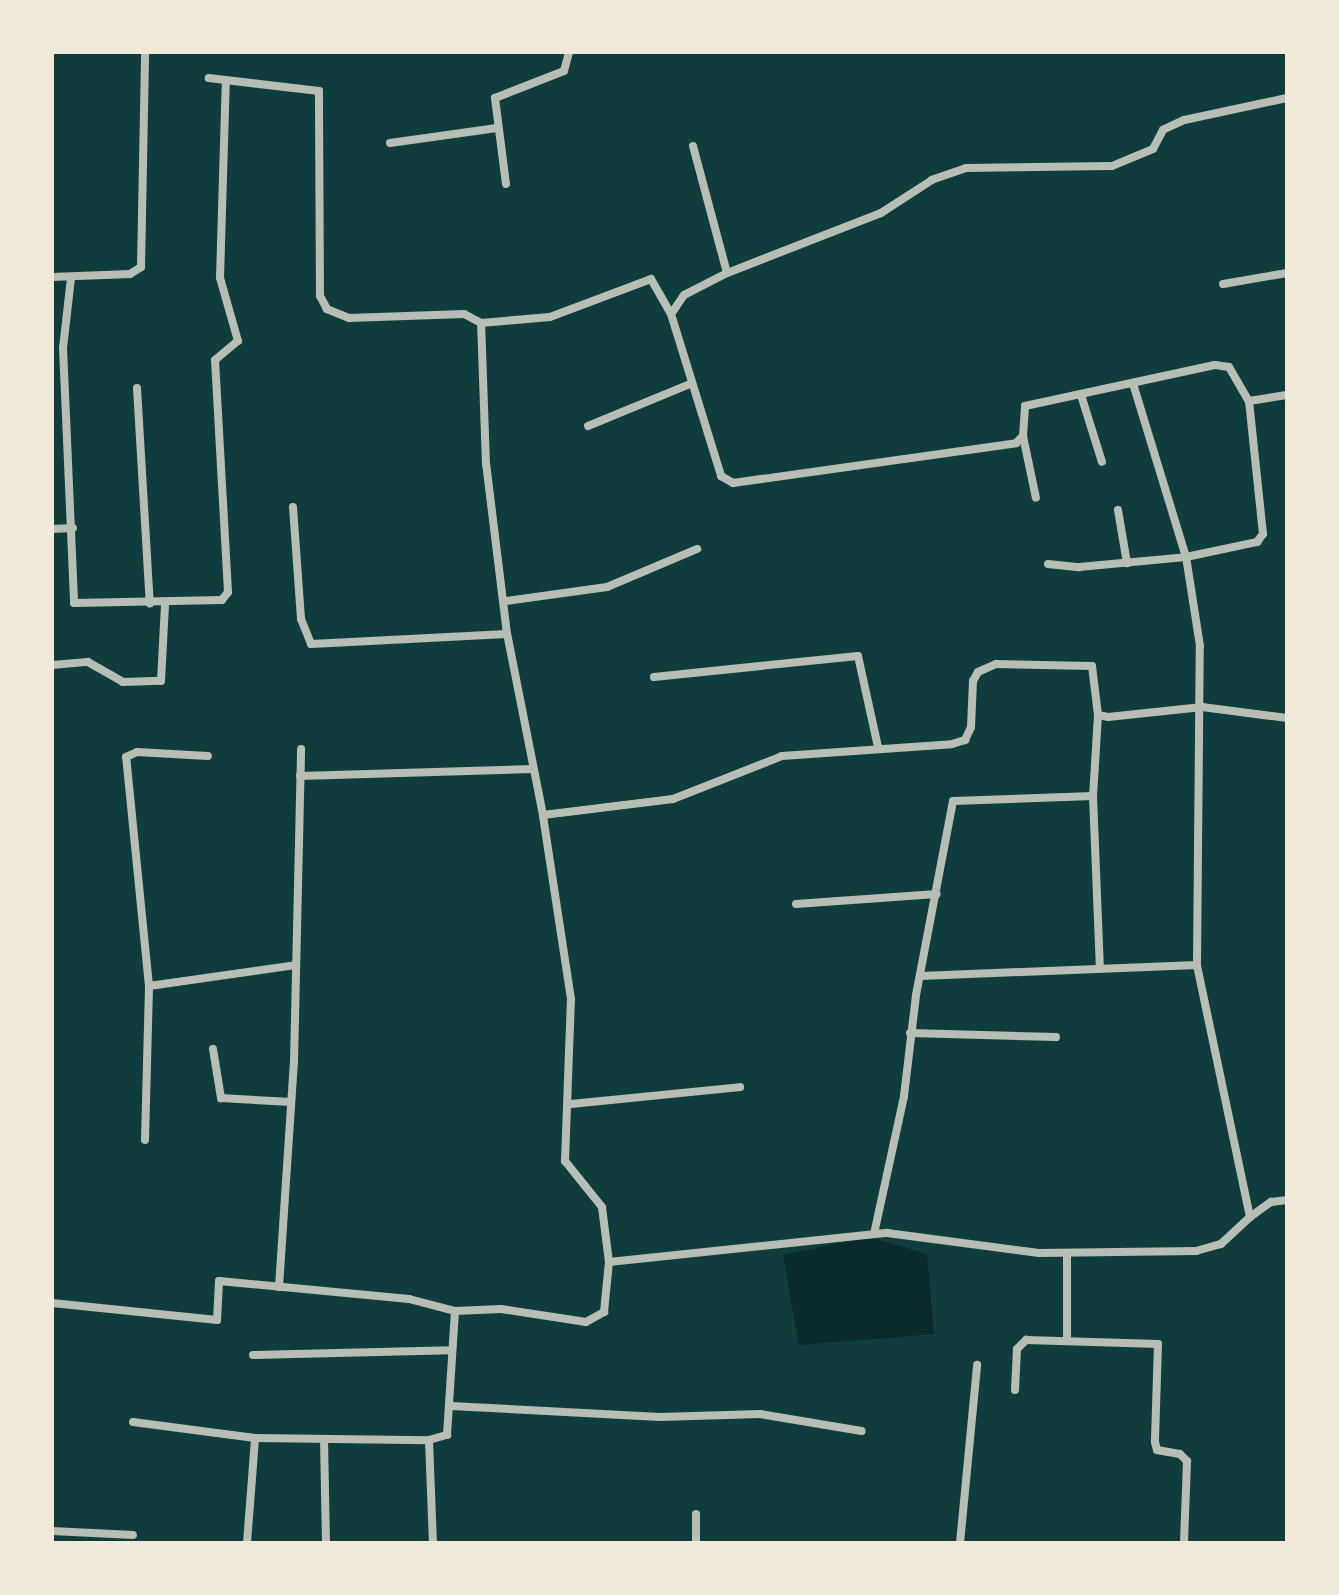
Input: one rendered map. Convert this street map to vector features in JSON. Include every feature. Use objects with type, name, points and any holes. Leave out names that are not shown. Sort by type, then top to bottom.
[{"type":"street","points":[[52,277],[130,274],[141,267],[145,52]]},
{"type":"street","points":[[506,184],[495,98],[564,71],[569,52]]},
{"type":"street","points":[[209,78],[319,91],[320,296],[327,309],[349,318],[464,314],[481,323],[550,317],[651,279],[671,314],[690,384],[721,476],[733,483],[996,447],[1023,436]]},
{"type":"street","points":[[71,278],[63,348],[74,603],[165,604],[222,600],[228,592],[215,360],[238,341],[220,278],[226,80]]},
{"type":"street","points":[[671,314],[684,295],[727,273],[881,213],[932,180],[966,168],[1112,166],[1153,149],[1163,130],[1184,120],[1287,98]]},
{"type":"street","points":[[390,143],[497,128]]},
{"type":"street","points":[[693,146],[727,273]]},
{"type":"street","points":[[1223,284],[1287,273]]},
{"type":"street","points":[[52,1303],[217,1320],[219,1281],[409,1299],[455,1311],[501,1309],[586,1322],[604,1312],[609,1262],[602,1207],[594,1190],[573,1176],[565,1161],[571,1104],[571,999],[543,815],[507,634],[506,601],[486,464],[481,323]]},
{"type":"street","points":[[1036,498],[1023,436],[1025,406],[1215,365],[1229,367],[1249,401],[1263,534],[1247,546],[1186,557],[1127,563],[1048,564]]},
{"type":"street","points":[[588,426],[690,384]]},
{"type":"street","points":[[1133,384],[1186,557],[1200,646],[1202,707],[1197,965],[1250,1217]]},
{"type":"street","points":[[137,388],[150,604]]},
{"type":"street","points":[[1081,395],[1102,462]]},
{"type":"street","points":[[1249,401],[1287,395]]},
{"type":"street","points":[[293,507],[301,619],[311,644],[507,634]]},
{"type":"street","points":[[1118,510],[1127,563]]},
{"type":"street","points":[[52,529],[73,528]]},
{"type":"street","points":[[506,601],[607,587],[697,549]]},
{"type":"street","points":[[52,665],[88,662],[123,682],[161,681],[165,604]]},
{"type":"street","points":[[654,677],[858,656],[878,747]]},
{"type":"street","points":[[543,815],[673,799],[782,756],[965,740],[971,727],[973,681],[978,672],[996,664],[1092,666],[1098,715],[1093,796],[1100,969]]},
{"type":"street","points":[[1098,715],[1202,707],[1287,718]]},
{"type":"street","points":[[279,1287],[291,1102],[301,749]]},
{"type":"street","points":[[145,1140],[149,986],[126,757],[137,752],[208,756]]},
{"type":"street","points":[[300,776],[532,769]]},
{"type":"street","points":[[874,1234],[904,1096],[910,1033],[953,801],[1093,796]]},
{"type":"street","points":[[796,904],[937,894]]},
{"type":"street","points":[[149,986],[296,965]]},
{"type":"street","points":[[921,976],[1197,965]]},
{"type":"street","points":[[910,1033],[1056,1037]]},
{"type":"street","points":[[213,1049],[221,1098],[291,1102]]},
{"type":"street","points":[[571,1104],[740,1087]]},
{"type":"street","points":[[609,1262],[874,1234],[1067,1254],[1196,1251],[1221,1244],[1271,1202],[1287,1200]]},
{"type":"street","points":[[1067,1254],[1067,1339]]},
{"type":"street","points":[[133,1422],[255,1438],[429,1440],[447,1435],[455,1311]]},
{"type":"street","points":[[1015,1390],[1020,1342],[1067,1339],[1158,1344],[1155,1442],[1157,1450],[1180,1454],[1187,1461],[1184,1543]]},
{"type":"street","points":[[253,1355],[451,1350]]},
{"type":"street","points":[[960,1543],[977,1365]]},
{"type":"street","points":[[451,1406],[660,1417],[760,1414],[862,1431]]},
{"type":"street","points":[[247,1543],[255,1438]]},
{"type":"street","points":[[324,1439],[326,1543]]},
{"type":"street","points":[[429,1440],[433,1543]]},
{"type":"street","points":[[696,1514],[696,1543]]},
{"type":"street","points":[[52,1531],[133,1535]]},
{"type":"water","points":[[869,1237],[927,1254],[934,1334],[799,1345],[783,1255]]}]
